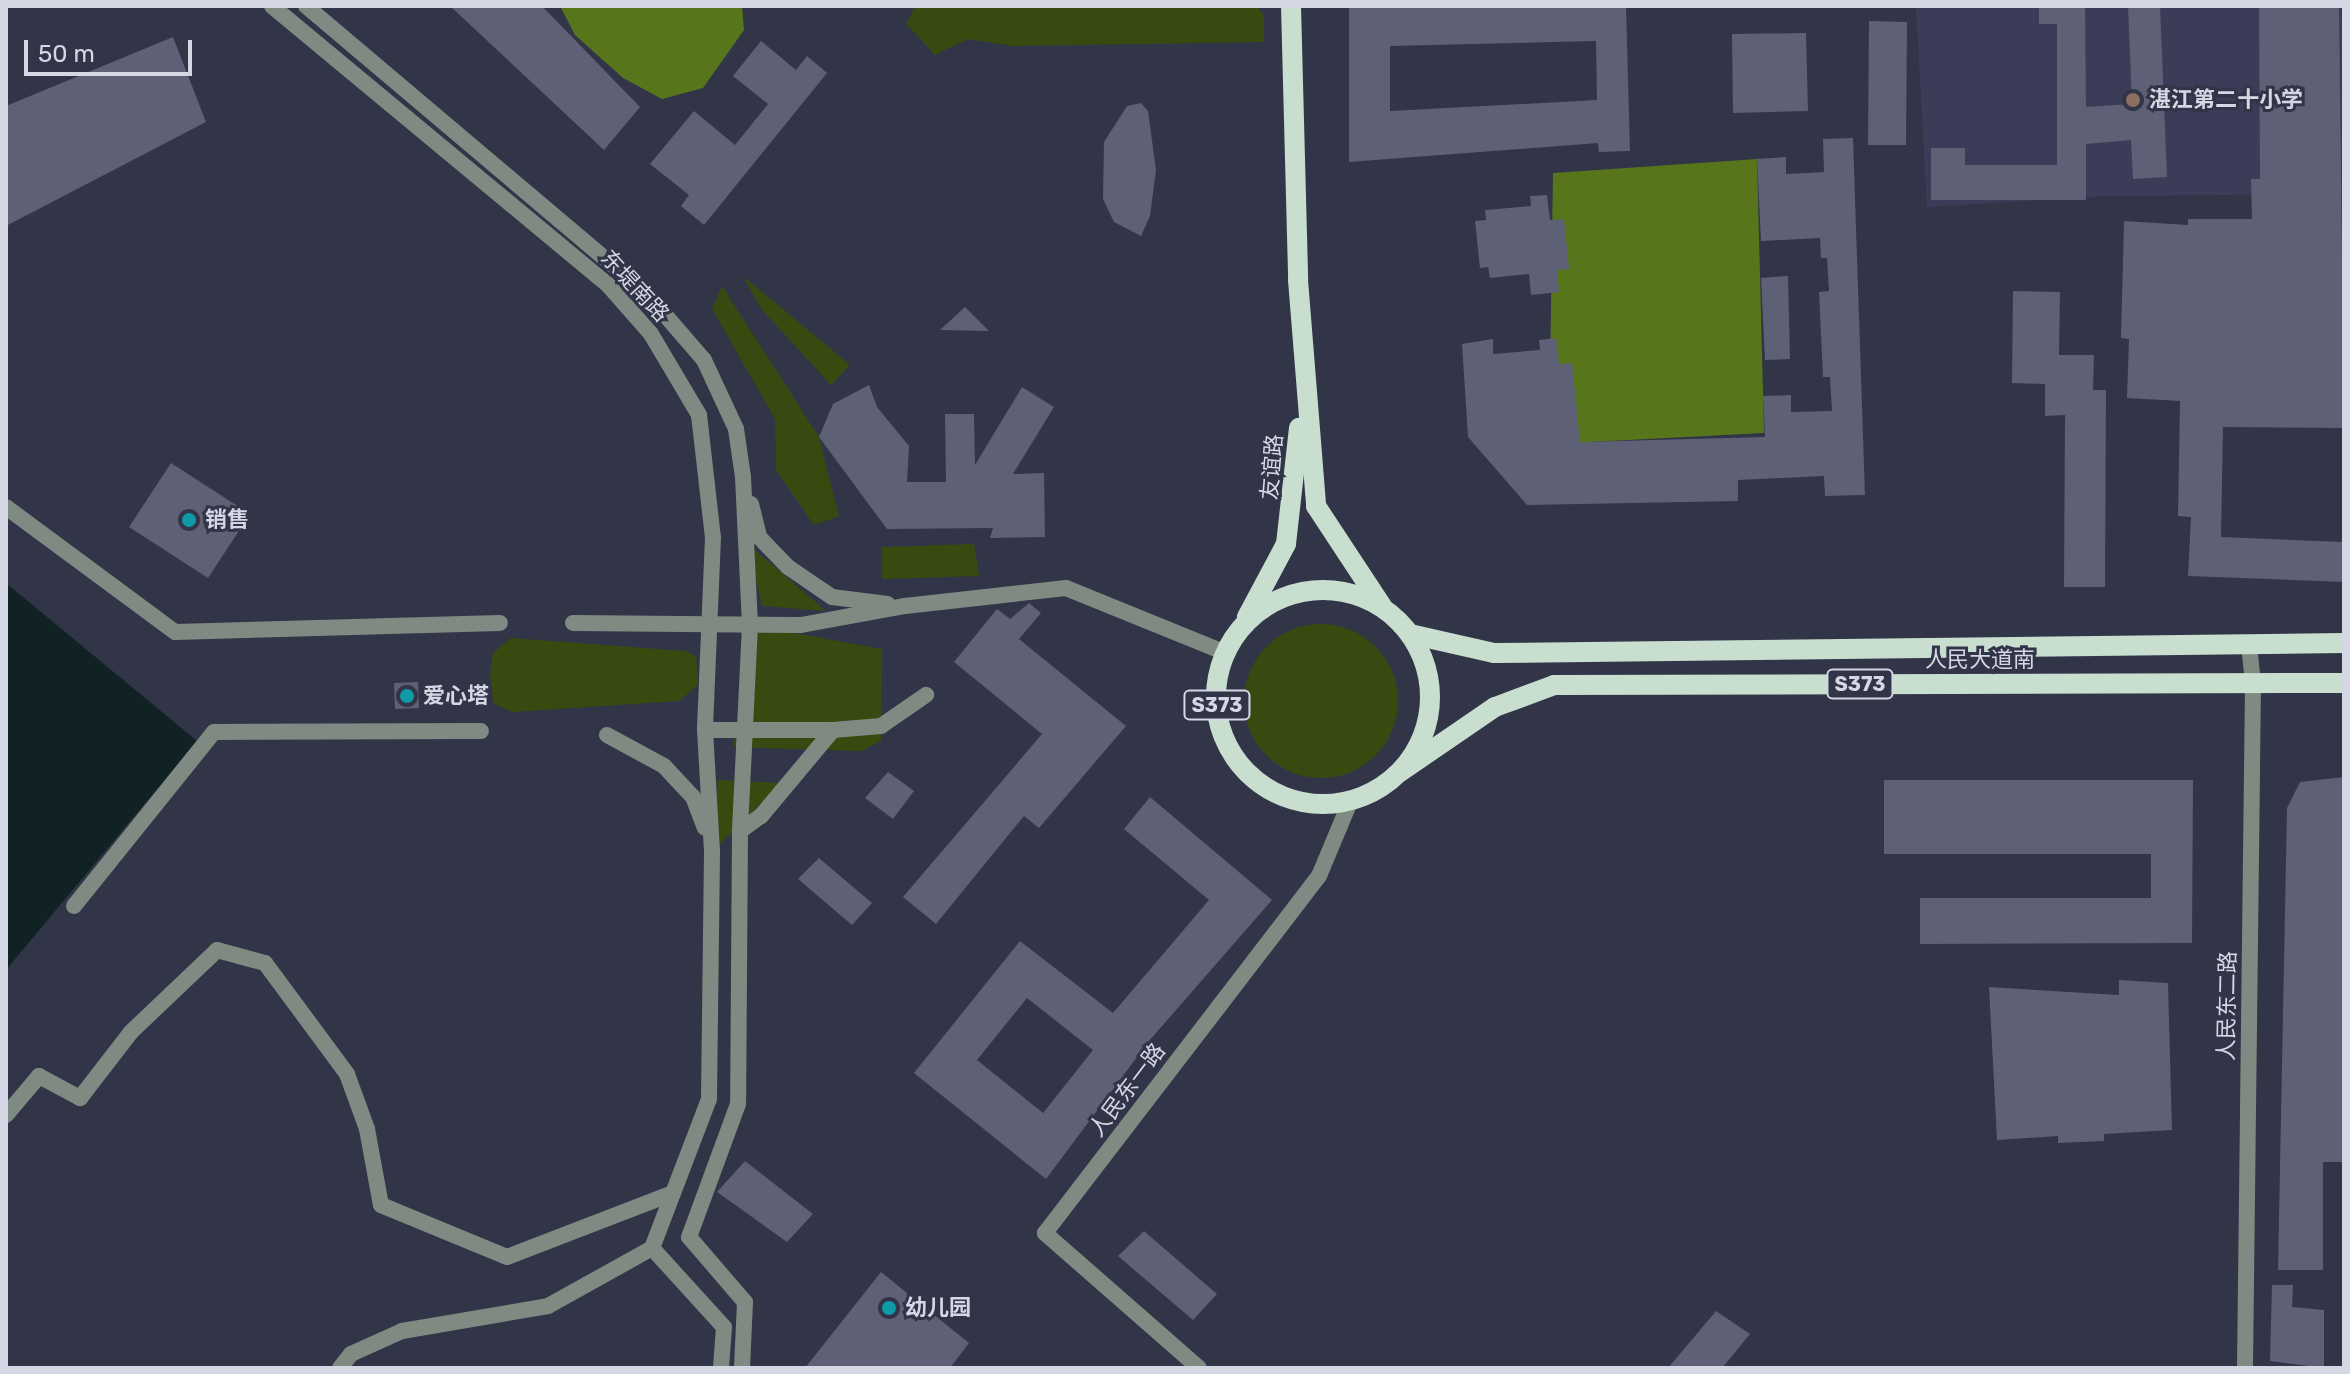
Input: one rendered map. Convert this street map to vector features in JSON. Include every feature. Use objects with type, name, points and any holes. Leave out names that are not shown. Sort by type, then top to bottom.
[{"type":"main road","name":"友谊路","points":[[1240,630],[1286,544],[1300,441],[1291,6]]},
{"type":"main road","name":"友谊路","points":[[1299,296],[1316,506],[1383,608]]},
{"type":"main road","name":"S373","points":[[1323,590],[1354,594],[1383,608],[1410,634],[1424,660],[1430,690],[1428,720],[1418,748],[1400,772],[1350,802],[1315,805],[1282,797],[1253,779],[1231,753],[1218,720],[1216,686],[1226,653],[1240,630],[1263,608],[1291,594],[1323,590]]},
{"type":"main road","name":"人民大道南","points":[[1410,634],[1494,653],[2344,643]]},
{"type":"main road","name":"人民大道南","points":[[1400,772],[1495,707],[1554,685],[2344,683]]},
{"type":"street","name":"东堤南路","points":[[272,6],[585,264],[651,334],[699,415],[713,537],[705,730],[712,852],[709,1099],[652,1248]]},
{"type":"street","name":"东堤南路","points":[[306,6],[647,294],[688,339],[719,384],[736,429],[743,477],[750,625],[740,831],[738,1104],[689,1237],[745,1302],[742,1368]]},
{"type":"street","points":[[743,477],[759,537],[788,567],[832,597],[905,606]]},
{"type":"street","points":[[6,507],[175,632],[500,623]]},
{"type":"street","points":[[573,623],[801,625],[905,606],[1066,588],[1226,653]]},
{"type":"street","name":"人民东二路","points":[[2245,1368],[2253,683],[2249,644]]},
{"type":"street","points":[[705,730],[833,730],[881,726],[926,695]]},
{"type":"street","points":[[740,831],[761,816],[833,730]]},
{"type":"street","points":[[74,906],[214,732],[481,731]]},
{"type":"street","points":[[607,735],[664,766],[693,797],[712,852]]},
{"type":"street","name":"人民东一路","points":[[1199,1368],[1045,1233],[1319,876],[1350,802]]},
{"type":"street","points":[[6,1115],[39,1076],[80,1098],[131,1032],[217,950],[265,963],[347,1074],[367,1129],[381,1205],[507,1257],[673,1193]]},
{"type":"street","points":[[340,1368],[351,1354],[402,1331],[548,1306],[652,1248],[724,1327],[721,1368]]},
{"type":"shaded area","name":"湛江第二十小学","points":[[1916,6],[2344,6],[2344,194],[2106,196],[1927,207]]},
{"type":"shaded area","points":[[6,583],[197,741],[6,970]]},
{"type":"green space","points":[[560,6],[742,6],[744,30],[703,88],[662,99],[623,78],[575,35]]},
{"type":"green space","points":[[915,6],[1257,6],[1264,16],[1264,42],[1013,46],[968,39],[935,55],[906,24]]},
{"type":"green space","points":[[1757,159],[1764,433],[1549,444],[1553,173]]},
{"type":"green space","points":[[743,276],[850,365],[831,385],[761,309]]},
{"type":"green space","points":[[722,286],[819,437],[839,516],[814,525],[776,470],[775,419],[712,309]]},
{"type":"green space","points":[[747,543],[826,611],[762,606]]},
{"type":"green space","points":[[974,544],[979,576],[882,579],[882,547]]},
{"type":"green space","points":[[1321,624],[1351,629],[1376,646],[1393,671],[1398,701],[1393,731],[1376,756],[1351,773],[1321,778],[1291,773],[1266,756],[1249,731],[1244,701],[1249,671],[1266,646],[1291,629]]},
{"type":"green space","points":[[750,625],[882,649],[881,741],[861,751],[733,747]]},
{"type":"green space","points":[[511,638],[685,651],[696,656],[698,685],[679,701],[512,712],[493,703],[490,674],[493,653]]},
{"type":"green space","points":[[718,780],[781,783],[712,852]]},
{"type":"building","points":[[450,6],[542,6],[640,107],[604,150]]},
{"type":"building","points":[[1349,6],[1626,6],[1630,151],[1599,152],[1598,143],[1349,162]],"holes":[[[1596,41],[1597,100],[1390,111],[1390,46]]]},
{"type":"building","points":[[2039,6],[2085,6],[2086,107],[2132,104],[2128,6],[2160,6],[2167,177],[2133,179],[2131,140],[2086,144],[2086,200],[1931,200],[1931,148],[1965,148],[1965,165],[2057,165],[2057,24],[2039,24]]},
{"type":"building","points":[[2259,6],[2339,6],[2344,428],[2223,427],[2221,537],[2344,542],[2344,582],[2188,576],[2191,517],[2178,516],[2180,401],[2127,398],[2129,339],[2121,338],[2124,221],[2188,225],[2188,219],[2252,219],[2251,179],[2260,179]]},
{"type":"building","points":[[1869,21],[1907,22],[1906,145],[1868,145]]},
{"type":"building","points":[[1806,33],[1808,111],[1733,113],[1732,34]]},
{"type":"building","points":[[173,37],[206,122],[6,226],[6,106]]},
{"type":"building","points":[[761,41],[796,70],[807,56],[827,73],[704,225],[681,206],[689,195],[650,164],[694,111],[735,145],[768,104],[733,76]]},
{"type":"building","points":[[1141,103],[1148,111],[1156,170],[1150,216],[1141,236],[1114,222],[1103,199],[1104,142],[1127,106]]},
{"type":"building","points":[[1853,138],[1865,495],[1825,496],[1824,476],[1738,480],[1738,501],[1527,505],[1468,437],[1462,344],[1493,339],[1493,354],[1540,350],[1539,340],[1556,338],[1559,364],[1572,363],[1580,442],[1765,437],[1763,396],[1791,395],[1791,412],[1832,411],[1830,377],[1823,377],[1819,292],[1829,291],[1827,258],[1821,258],[1820,238],[1761,241],[1757,159],[1786,157],[1786,174],[1824,172],[1823,139]]},
{"type":"building","points":[[1547,195],[1550,220],[1564,219],[1569,269],[1557,270],[1559,292],[1531,295],[1529,274],[1490,278],[1488,267],[1480,268],[1475,221],[1486,220],[1485,210],[1531,206],[1530,196]]},
{"type":"building","points":[[1788,276],[1790,359],[1765,360],[1761,278]]},
{"type":"building","points":[[2013,291],[2060,292],[2059,355],[2094,355],[2093,390],[2106,390],[2105,587],[2064,587],[2065,415],[2045,416],[2045,384],[2012,383]]},
{"type":"building","points":[[965,307],[989,331],[940,330]]},
{"type":"building","points":[[869,385],[877,407],[909,446],[907,482],[946,482],[945,414],[974,414],[975,465],[1022,387],[1054,407],[1013,474],[1044,473],[1045,537],[990,538],[993,528],[887,529],[819,437],[833,404]]},
{"type":"building","name":"销售","points":[[171,463],[250,514],[208,578],[129,527]]},
{"type":"building","points":[[1029,603],[1041,613],[1019,639],[1126,726],[1039,828],[1024,816],[936,924],[903,897],[1042,734],[954,662],[997,609],[1010,619]]},
{"type":"building","name":"爱心塔","points":[[418,682],[419,708],[395,709],[394,683]]},
{"type":"building","points":[[888,772],[914,791],[893,819],[865,798]]},
{"type":"building","points":[[2344,777],[2344,1162],[2323,1162],[2323,1270],[2278,1270],[2287,808],[2300,782]]},
{"type":"building","points":[[1884,780],[2193,780],[2192,943],[1920,944],[1920,898],[2151,898],[2151,854],[1884,854]]},
{"type":"building","points":[[1150,797],[1272,900],[1149,1041],[1046,1179],[914,1073],[1020,941],[1113,1013],[1209,900],[1124,829]],"holes":[[[1027,998],[1093,1050],[1043,1113],[977,1060]]]},
{"type":"building","points":[[819,858],[872,903],[852,925],[798,879]]},
{"type":"building","points":[[2119,980],[2168,983],[2172,1130],[2104,1134],[2104,1141],[2058,1143],[2058,1136],[1997,1140],[1989,987],[2119,995]]},
{"type":"building","points":[[745,1161],[813,1214],[787,1242],[717,1192]]},
{"type":"building","points":[[1144,1231],[1217,1294],[1193,1320],[1118,1256]]},
{"type":"building","name":"幼儿园","points":[[881,1272],[969,1343],[950,1368],[805,1368]]},
{"type":"building","points":[[2272,1285],[2293,1285],[2292,1307],[2324,1310],[2324,1368],[2270,1361]]},
{"type":"building","points":[[1716,1311],[1750,1334],[1722,1368],[1668,1368]]},
{"type":"place","name":"湛江第二十小学","points":[[2133,100]]},
{"type":"place","name":"销售","points":[[189,520]]},
{"type":"place","name":"爱心塔","points":[[407,696]]},
{"type":"place","name":"幼儿园","points":[[889,1308]]}]
